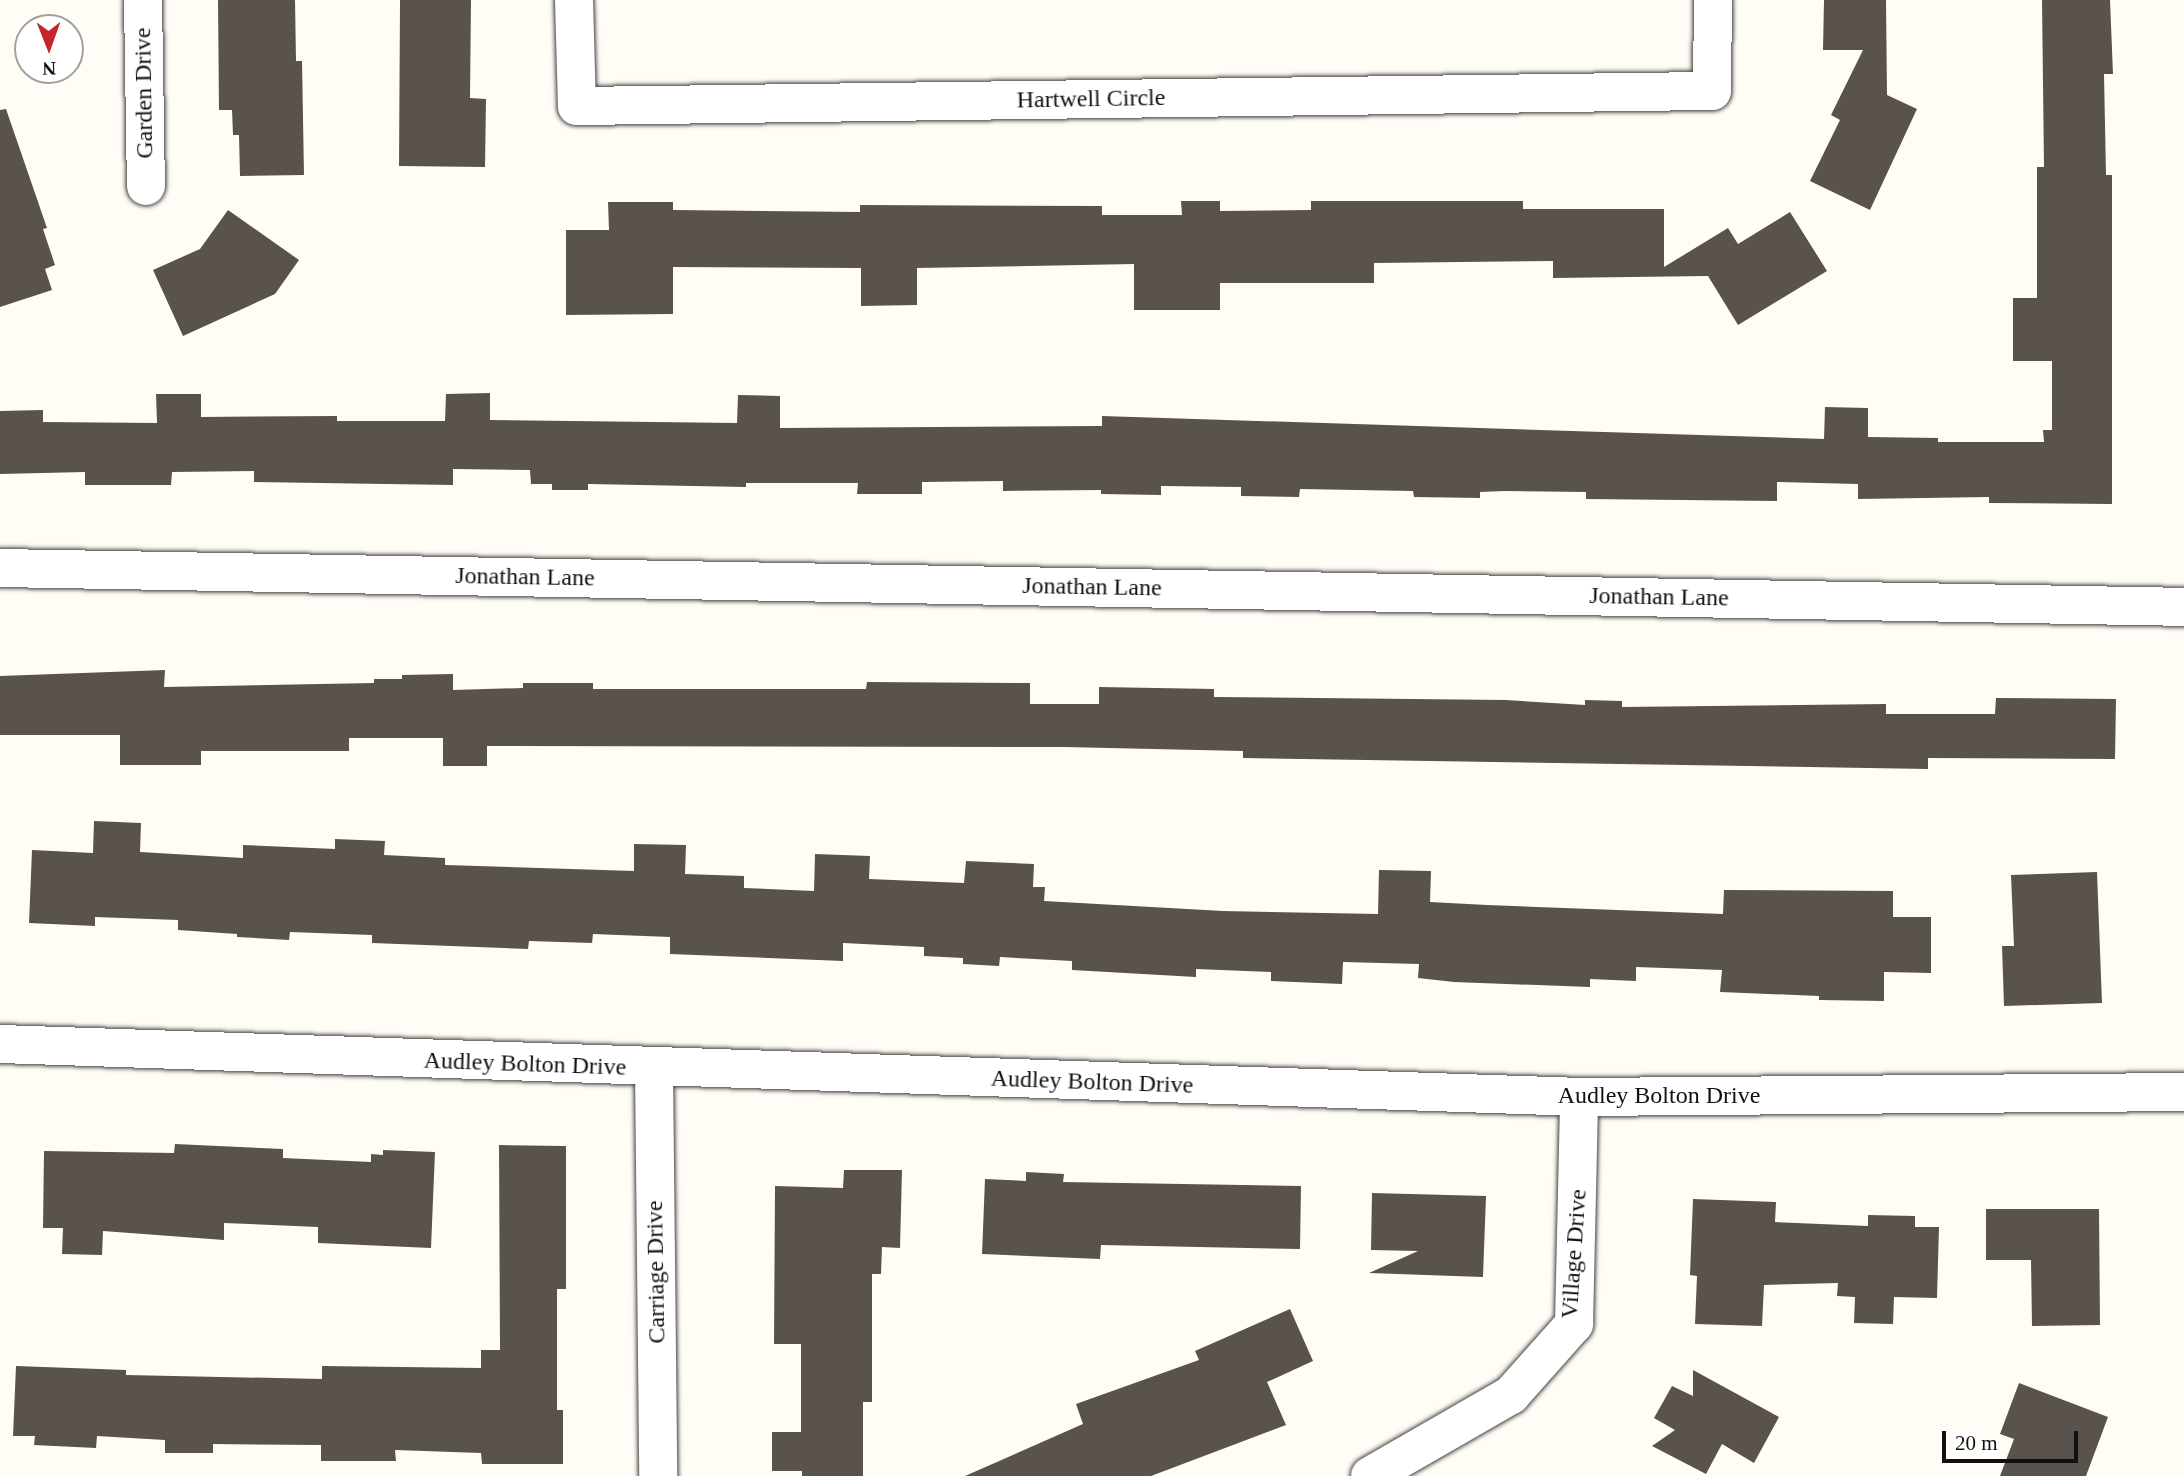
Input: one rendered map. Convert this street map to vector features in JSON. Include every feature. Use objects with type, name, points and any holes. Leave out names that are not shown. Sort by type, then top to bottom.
[{"type":"street","name":"Garden Drive","points":[[143,0],[146,186]]},
{"type":"street","name":"Hartwell Circle","points":[[574,0],[576,106],[1712,91],[1713,0]]},
{"type":"street","name":"Jonathan Lane","points":[[0,568],[2184,607]]},
{"type":"street","name":"Audley Bolton Drive","points":[[0,1044],[654,1069],[1578,1097],[2184,1092]]},
{"type":"street","name":"Carriage Drive","points":[[654,1069],[658,1476]]},
{"type":"street","name":"Village Drive","points":[[1370,1476],[1511,1395],[1574,1324],[1578,1097]]},
{"type":"building","points":[[218,0],[295,0],[296,61],[302,61],[304,175],[240,176],[239,135],[233,135],[232,110],[219,110]]},
{"type":"building","points":[[400,0],[471,0],[470,98],[486,99],[485,167],[399,166]]},
{"type":"building","points":[[1824,0],[1886,0],[1887,95],[1917,109],[1870,210],[1810,181],[1840,120],[1831,115],[1863,50],[1823,50]]},
{"type":"building","points":[[2042,0],[2110,0],[2113,74],[2104,74],[2106,175],[2112,175],[2112,504],[1989,503],[1989,497],[1858,499],[1858,484],[1777,482],[1777,501],[1586,499],[1586,492],[1504,491],[1480,492],[1480,498],[1414,497],[1413,491],[1300,489],[1299,497],[1241,496],[1241,487],[1161,486],[1161,495],[1101,494],[1101,490],[1003,491],[1003,481],[922,482],[922,494],[857,494],[858,483],[746,483],[746,487],[588,484],[588,490],[552,490],[552,484],[531,484],[530,470],[453,469],[453,485],[254,482],[254,471],[172,472],[171,485],[85,485],[85,472],[0,474],[0,411],[43,410],[43,422],[157,423],[156,394],[201,394],[201,417],[337,416],[337,421],[445,421],[446,394],[490,393],[490,420],[737,423],[738,395],[780,396],[780,428],[1102,426],[1102,416],[1824,439],[1825,407],[1868,408],[1868,437],[1938,438],[1938,442],[2044,442],[2043,430],[2052,430],[2052,361],[2013,361],[2013,298],[2037,298],[2037,167],[2044,167]]},
{"type":"building","points":[[6,109],[47,228],[43,229],[55,265],[45,269],[52,290],[0,307],[0,110]]},
{"type":"building","points":[[1181,201],[1220,201],[1220,211],[1311,210],[1311,201],[1523,201],[1523,209],[1664,209],[1664,267],[1728,228],[1738,244],[1790,212],[1827,271],[1738,325],[1708,276],[1553,278],[1553,261],[1374,263],[1374,283],[1220,283],[1220,310],[1134,310],[1134,264],[917,268],[917,305],[861,306],[861,268],[673,267],[673,314],[566,315],[566,230],[609,230],[608,202],[673,202],[673,210],[860,212],[860,205],[1102,206],[1102,215],[1182,215]]},
{"type":"building","points":[[228,210],[299,260],[275,294],[183,336],[153,270],[200,249]]},
{"type":"building","points":[[165,670],[164,687],[374,683],[374,679],[402,679],[402,675],[453,674],[453,690],[523,688],[523,683],[593,683],[593,689],[866,689],[867,682],[1030,683],[1030,704],[1099,704],[1099,687],[1214,689],[1214,697],[1506,700],[1585,705],[1585,700],[1622,701],[1622,707],[1886,704],[1886,714],[1995,714],[1996,698],[2116,699],[2115,759],[1928,758],[1928,769],[1243,758],[1243,751],[1064,747],[487,746],[487,766],[443,766],[443,738],[349,738],[349,751],[201,751],[201,765],[120,765],[120,735],[0,735],[0,676]]},
{"type":"building","points":[[94,821],[141,823],[140,852],[243,858],[243,845],[335,849],[335,839],[385,841],[384,855],[445,858],[445,865],[634,871],[634,844],[686,845],[685,874],[744,876],[744,888],[814,891],[815,854],[870,856],[869,879],[964,883],[966,861],[1034,864],[1033,887],[1045,887],[1044,901],[1223,911],[1378,914],[1379,870],[1431,871],[1430,902],[1487,905],[1723,914],[1724,890],[1893,891],[1893,917],[1931,917],[1931,973],[1884,972],[1884,1001],[1819,1000],[1819,996],[1720,992],[1722,970],[1636,967],[1636,981],[1590,979],[1590,987],[1454,982],[1418,978],[1419,964],[1343,962],[1342,984],[1271,981],[1271,972],[1196,969],[1196,977],[1072,970],[1072,961],[1000,957],[999,966],[963,964],[963,958],[924,956],[924,947],[843,943],[843,961],[670,954],[670,937],[593,934],[592,943],[529,941],[528,949],[372,943],[372,935],[290,932],[289,940],[237,937],[237,934],[178,930],[178,920],[95,917],[95,926],[29,923],[32,850],[93,853]]},
{"type":"building","points":[[2097,872],[2102,1003],[2004,1006],[2002,946],[2014,946],[2011,875]]},
{"type":"building","points":[[175,1144],[283,1149],[283,1158],[371,1162],[371,1154],[383,1155],[383,1150],[435,1152],[431,1248],[318,1243],[318,1227],[224,1223],[224,1240],[103,1231],[102,1255],[62,1254],[63,1228],[43,1228],[44,1151],[174,1153]]},
{"type":"building","points":[[499,1145],[566,1146],[566,1289],[557,1289],[557,1410],[563,1410],[563,1464],[482,1464],[481,1453],[395,1450],[396,1461],[321,1461],[321,1445],[213,1444],[213,1453],[165,1453],[165,1440],[97,1436],[96,1448],[34,1445],[35,1436],[13,1436],[16,1366],[126,1370],[126,1375],[322,1379],[322,1366],[481,1368],[481,1350],[500,1350]]},
{"type":"building","points":[[844,1170],[902,1170],[900,1248],[882,1247],[881,1274],[872,1274],[872,1402],[863,1402],[863,1476],[802,1476],[802,1471],[772,1471],[772,1432],[801,1432],[801,1344],[774,1344],[775,1186],[843,1188]]},
{"type":"building","points":[[1026,1172],[1064,1174],[1063,1182],[1301,1186],[1300,1249],[1101,1245],[1100,1259],[982,1254],[985,1179],[1026,1181]]},
{"type":"building","points":[[1372,1193],[1486,1196],[1483,1277],[1369,1273],[1418,1251],[1371,1250]]},
{"type":"building","points":[[1693,1199],[1776,1202],[1775,1222],[1868,1226],[1868,1215],[1915,1216],[1915,1227],[1939,1227],[1937,1298],[1894,1297],[1893,1324],[1854,1323],[1855,1297],[1837,1296],[1838,1283],[1764,1285],[1762,1326],[1695,1324],[1697,1276],[1690,1275]]},
{"type":"building","points":[[1986,1209],[2099,1209],[2100,1325],[2032,1326],[2031,1260],[1986,1260]]},
{"type":"building","points":[[1290,1309],[1313,1361],[1267,1382],[1286,1425],[1151,1476],[965,1476],[1083,1424],[1076,1404],[1199,1360],[1195,1351]]},
{"type":"building","points":[[1693,1370],[1779,1417],[1754,1463],[1722,1444],[1706,1474],[1652,1446],[1675,1430],[1654,1418],[1672,1386],[1693,1396]]},
{"type":"building","points":[[2019,1383],[2108,1417],[2086,1476],[2000,1476],[2014,1439],[2000,1434]]}]
